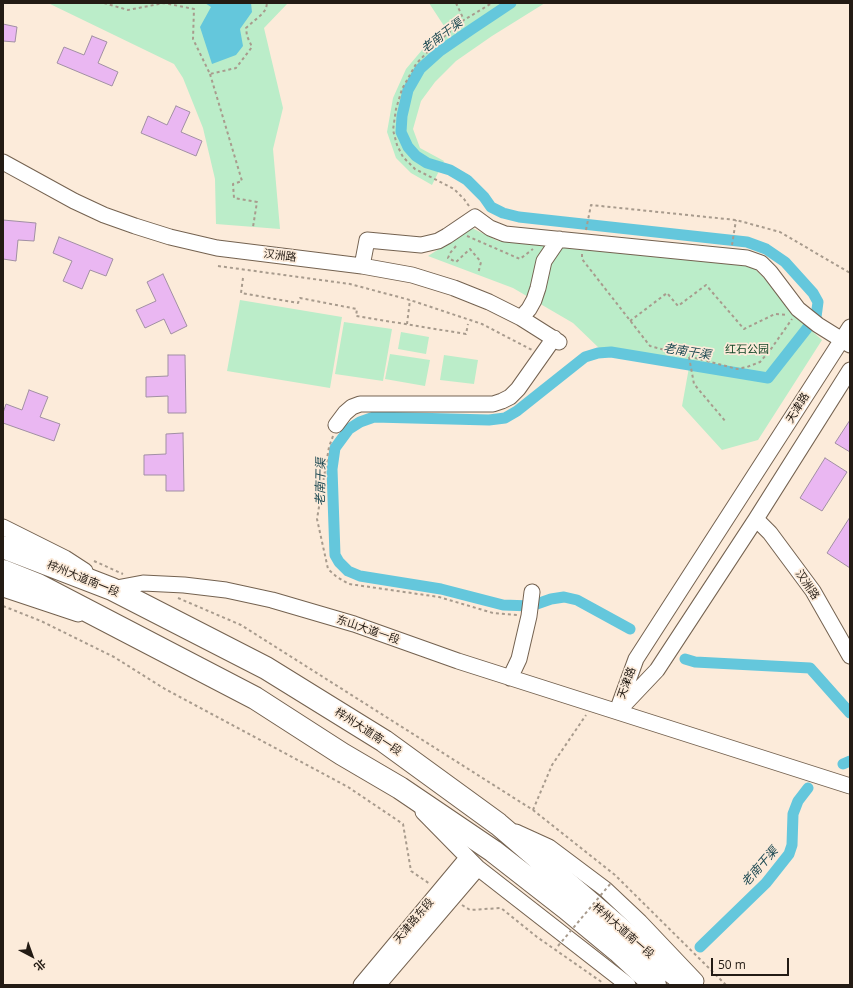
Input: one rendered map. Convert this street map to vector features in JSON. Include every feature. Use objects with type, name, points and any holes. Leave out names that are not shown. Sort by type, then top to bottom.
[{"type":"highway","name":"梓州大道南一段","points":[[3,547],[112,589],[272,672],[384,741],[498,824],[664,966],[689,985]]},
{"type":"highway","name":"梓州大道南一段","points":[[4,586],[38,585],[255,698],[342,754],[400,788],[492,850],[612,946],[655,985]]},
{"type":"street","name":"汉洲路","points":[[3,162],[45,186],[104,215],[170,237],[217,248],[362,266],[412,275],[454,288],[489,302],[521,318],[557,340],[542,356]]},
{"type":"street","points":[[362,266],[367,240],[420,245],[438,241],[475,217],[490,228],[505,234],[748,258],[761,263],[770,272],[798,309],[846,343]]},
{"type":"street","points":[[521,318],[529,309],[534,300],[544,261],[560,239]]},
{"type":"street","name":"天津路","points":[[617,711],[636,659],[846,343],[850,327]]},
{"type":"street","points":[[336,425],[345,413],[352,407],[360,404],[493,404],[502,401],[510,397],[518,389],[542,356]]},
{"type":"street","name":"天津路","points":[[617,711],[657,670],[756,519],[850,370]]},
{"type":"street","name":"汉洲路","points":[[756,519],[770,533],[813,591],[850,656]]},
{"type":"street","points":[[3,527],[65,558],[112,589]]},
{"type":"street","name":"东山大道一段","points":[[112,589],[143,583],[184,585],[226,590],[272,600],[354,624],[510,678],[850,786]]},
{"type":"street","points":[[510,678],[519,659],[529,616],[532,592]]},
{"type":"street","points":[[400,788],[478,868],[628,985]]},
{"type":"street","points":[[498,824],[549,847],[605,889],[646,928],[700,985]]},
{"type":"street","name":"天津路东段","points":[[361,985],[467,858]]},
{"type":"street","name":"天津路东段","points":[[378,985],[478,868]]},
{"type":"path","points":[[104,3],[128,10],[164,3],[194,10],[193,39],[210,74],[242,181],[234,184],[234,198],[257,202],[253,227]]},
{"type":"path","points":[[210,74],[236,68],[252,47],[246,32],[246,28],[262,14],[267,3]]},
{"type":"path","points":[[456,3],[464,20]]},
{"type":"path","points":[[475,217],[464,199],[454,190],[415,168],[403,157],[397,145],[393,130],[396,109],[402,90],[416,64],[434,45],[464,20],[492,3]]},
{"type":"path","points":[[584,242],[591,205],[736,220],[780,232],[850,273]]},
{"type":"path","points":[[730,256],[736,220]]},
{"type":"path","points":[[466,236],[520,259],[539,245]]},
{"type":"path","points":[[461,241],[450,253],[448,258],[456,262],[470,249],[481,262],[478,274]]},
{"type":"path","points":[[582,259],[630,322],[650,346],[689,357],[737,369],[748,368],[760,362],[772,349],[794,315],[774,314],[744,329],[706,285],[678,306],[667,293],[630,322]]},
{"type":"path","points":[[218,266],[350,284],[410,300],[482,324],[542,356]]},
{"type":"path","points":[[243,278],[241,292],[298,303],[300,298],[357,309],[356,316],[466,334],[468,324]]},
{"type":"path","points":[[406,324],[410,300]]},
{"type":"path","points":[[689,357],[694,384],[726,422]]},
{"type":"path","points":[[336,425],[330,447],[317,518],[328,569],[337,577],[349,584],[439,597],[493,613],[529,616]]},
{"type":"path","points":[[3,606],[41,621],[114,657],[165,690],[348,787],[403,824],[411,871],[440,890]]},
{"type":"path","points":[[533,810],[552,766],[593,704]]},
{"type":"path","points":[[558,946],[611,883]]},
{"type":"path","points":[[452,898],[470,910],[500,908],[537,937],[606,985]]},
{"type":"green space","points":[[48,3],[288,3],[264,28],[283,108],[273,149],[280,229],[216,224],[215,179],[203,128],[183,78],[174,64]]},
{"type":"green space","points":[[429,3],[545,3],[492,36],[456,61],[435,82],[421,101],[413,129],[420,148],[444,161],[432,185],[411,173],[396,158],[387,132],[393,98],[406,69],[422,50],[446,29]]},
{"type":"green space","name":"红石公园","points":[[472,228],[498,241],[743,265],[755,269],[794,315],[822,340],[758,440],[722,450],[682,406],[690,362],[599,348],[573,323],[513,288],[428,256]]},
{"type":"green space","points":[[240,300],[342,317],[330,388],[227,371]]},
{"type":"green space","points":[[344,322],[392,329],[383,381],[335,374]]},
{"type":"green space","points":[[401,332],[429,337],[426,354],[398,349]]},
{"type":"green space","points":[[390,354],[430,360],[425,386],[385,379]]},
{"type":"green space","points":[[444,355],[478,360],[474,384],[440,380]]},
{"type":"water","points":[[205,3],[251,3],[252,12],[240,29],[243,46],[236,55],[212,64],[200,27],[211,7]]},
{"type":"building","points":[[3,24],[17,27],[15,42],[3,41]]},
{"type":"building","points":[[92,36],[107,42],[98,63],[118,72],[112,86],[57,63],[64,47],[84,55]]},
{"type":"building","points":[[176,106],[190,112],[181,132],[202,141],[196,156],[141,133],[148,116],[167,125]]},
{"type":"building","points":[[3,220],[36,223],[34,241],[18,240],[16,261],[3,259]]},
{"type":"building","points":[[59,237],[113,259],[106,276],[90,270],[82,289],[63,281],[72,261],[53,253]]},
{"type":"building","points":[[163,274],[187,326],[171,334],[164,319],[145,328],[136,310],[156,301],[147,282]]},
{"type":"building","points":[[168,355],[185,355],[186,413],[168,413],[168,396],[146,397],[146,377],[168,376]]},
{"type":"building","points":[[29,390],[48,397],[40,417],[60,424],[54,441],[3,423],[3,413],[6,404],[22,410]]},
{"type":"building","points":[[850,420],[850,452],[835,443]]},
{"type":"building","points":[[183,433],[184,491],[166,491],[166,475],[144,475],[144,455],[166,454],[166,434]]},
{"type":"building","points":[[825,458],[847,472],[822,511],[800,498]]},
{"type":"building","points":[[850,517],[850,568],[827,553]]},
{"type":"waterway","name":"老南干渠","points":[[511,3],[440,51],[420,69],[408,90],[402,116],[401,132],[408,147],[416,156],[427,163],[450,170],[467,180],[484,197],[491,207],[503,213],[519,217],[747,242],[766,249],[785,262],[813,293],[818,302],[816,317],[768,378],[611,352],[598,353],[585,357],[517,411],[505,418],[489,420],[374,417],[360,422],[349,429],[335,448],[332,469],[335,555],[339,562],[348,571],[360,576],[441,589],[503,605],[531,606],[551,599],[564,597],[577,600],[630,629]]},
{"type":"waterway","name":"老南干渠","points":[[685,659],[695,662],[810,668],[850,713]]},
{"type":"waterway","name":"老南干渠","points":[[843,764],[850,761]]},
{"type":"waterway","name":"老南干渠","points":[[700,947],[766,883],[789,854],[792,845],[793,814],[798,801],[808,788]]}]
